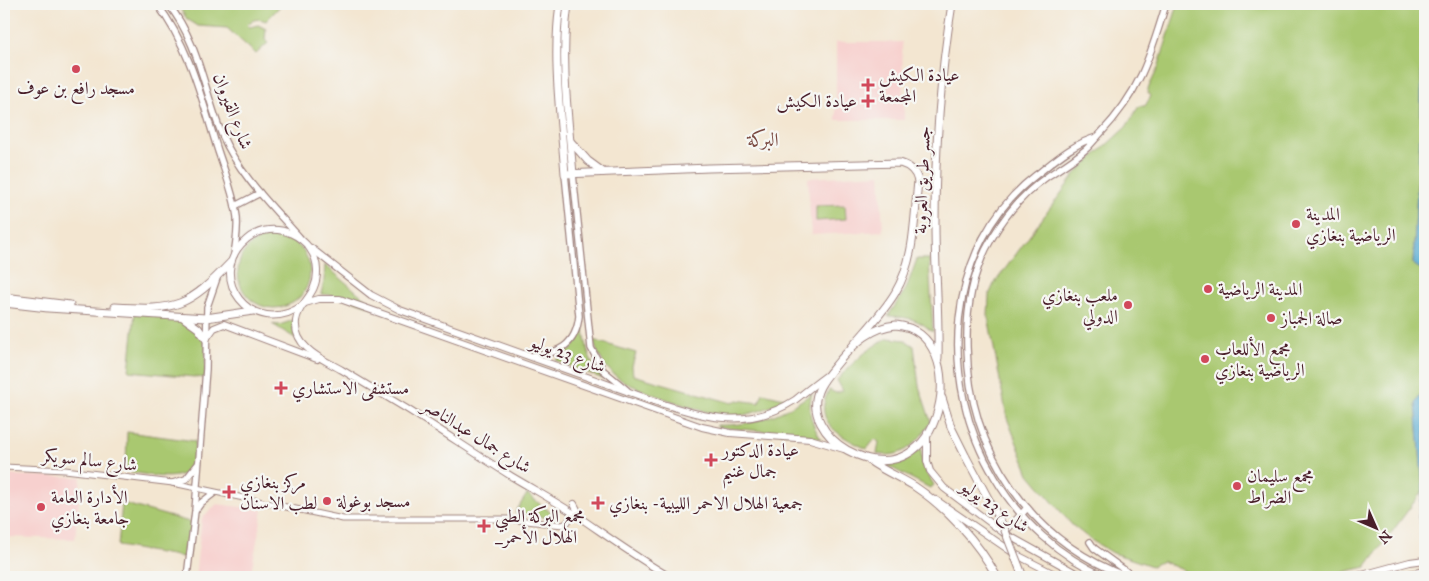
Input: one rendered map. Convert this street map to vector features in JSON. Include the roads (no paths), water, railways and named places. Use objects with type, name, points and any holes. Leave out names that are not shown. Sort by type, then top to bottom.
[{"type":"highway","points":[[560,4],[557,24],[556,60],[569,174]]},
{"type":"highway","points":[[568,4],[564,53],[570,140],[569,174]]},
{"type":"highway","name":"جسر طريق العروبة","points":[[938,359],[935,256],[936,166],[941,82],[952,4]]},
{"type":"highway","points":[[570,140],[588,161],[603,172]]},
{"type":"highway","points":[[569,174],[900,163],[910,167],[917,176],[918,181],[909,260],[900,284],[891,300],[828,373],[817,393],[816,403],[816,413],[820,424],[830,438],[846,450],[875,461],[899,459],[913,451],[927,434],[936,417],[941,394],[941,375],[938,359],[922,336],[913,329],[902,326],[880,328],[864,337],[851,348]]},
{"type":"highway","points":[[4,297],[49,303],[127,308],[175,306],[199,294],[217,278],[233,259]]},
{"type":"highway","points":[[4,303],[48,308],[206,318],[253,311]]},
{"type":"highway","points":[[175,306],[179,316],[193,323],[206,339]]},
{"type":"highway","points":[[941,394],[951,427],[1004,528],[1024,577]]},
{"type":"highway","points":[[865,458],[924,494],[952,518],[978,547],[997,577]]},
{"type":"main road","name":"شارع القيروان","points":[[157,4],[173,27],[186,54],[235,206],[238,230],[233,259]]},
{"type":"main road","name":"شارع القيروان","points":[[168,4],[177,16],[190,41],[225,141],[236,161],[260,194],[306,244]]},
{"type":"main road","points":[[1128,577],[1081,555],[1052,533],[1027,508],[998,467],[985,441],[969,382],[967,315],[978,267],[1001,224],[1012,209],[1036,185],[1083,152],[1113,120],[1135,90],[1150,56],[1166,4]]},
{"type":"main road","points":[[1097,137],[1078,144],[1042,170],[1026,183],[1001,209],[991,223],[975,253],[969,270],[961,304],[958,360],[961,385],[970,422],[976,440],[994,478],[1021,514],[1038,532],[1062,551],[1106,577]]},
{"type":"main road","points":[[531,356],[544,355],[561,349],[575,334],[578,325],[579,316],[569,174]]},
{"type":"main road","points":[[569,174],[591,348],[604,370],[631,392]]},
{"type":"main road","points":[[235,206],[260,194]]},
{"type":"main road","points":[[272,229],[284,230],[306,244],[312,253],[317,270],[314,288],[304,304],[285,314],[276,316],[253,311],[239,299],[234,291],[230,272],[233,259],[240,245],[249,237],[272,229]]},
{"type":"main road","name":"شارع 23 يوليو","points":[[306,244],[371,295],[393,307],[414,316],[701,415],[729,420],[744,419],[769,412],[781,408],[794,400],[828,373]]},
{"type":"main road","points":[[187,577],[195,511],[206,369],[206,318],[209,298],[217,278]]},
{"type":"main road","name":"شارع 23 يوليو","points":[[304,304],[319,298],[340,299],[563,379],[713,430],[810,439],[846,450]]},
{"type":"main road","name":"شارع جمال عبدالناصر","points":[[304,304],[298,312],[296,319],[297,334],[300,341],[308,349],[572,512],[670,577]]},
{"type":"main road","points":[[206,339],[214,328],[224,324],[325,361]]},
{"type":"main road","name":"شارع 23 يوليو","points":[[927,434],[927,461],[935,479],[956,498],[1004,532],[1083,577]]},
{"type":"main road","points":[[174,483],[186,479],[199,462]]},
{"type":"main road","points":[[195,511],[201,503],[214,493]]},
{"type":"main road","name":"شارع 23 يوليو","points":[[924,494],[951,509],[1015,554],[1060,577]]},
{"type":"main road","points":[[574,504],[583,520]]},
{"type":"main road","points":[[1004,532],[1027,508]]},
{"type":"main road","points":[[1090,542],[1092,547],[1134,577]]},
{"type":"main road","points":[[1353,577],[1410,562],[1425,560]]},
{"type":"main road","points":[[1392,577],[1425,571]]},
{"type":"street","name":"شارع سالم سويكر","points":[[4,467],[64,470],[174,483],[343,519],[508,519],[563,525],[568,522],[572,512]]},
{"type":"water","points":[[1422,4],[1425,4],[1425,272],[1413,264],[1421,117]]},
{"type":"water","points":[[1425,387],[1425,540],[1420,536],[1422,529],[1418,517],[1423,490],[1416,403]]},
{"type":"place","name":"مسجد رافع بن عوف","points":[[76,69]]},
{"type":"place","name":"عيادة الكيش المجمعة","points":[[868,85]]},
{"type":"place","name":"عيادة الكيش","points":[[868,101]]},
{"type":"place","name":"المدينة الرياضية بنغازي","points":[[1296,224]]},
{"type":"place","name":"المدينة الرياضية","points":[[1208,289]]},
{"type":"place","name":"ملعب بنغازي الدولي","points":[[1128,305]]},
{"type":"place","name":"صالة الجمباز","points":[[1271,318]]},
{"type":"place","name":"مجمع الأللعاب الرياضية بنغازي","points":[[1205,359]]},
{"type":"place","name":"مستشفى الاستشاري","points":[[281,388]]},
{"type":"place","name":"عيادة الدكتور جمال غنيم","points":[[711,460]]},
{"type":"place","name":"مجمع سليمان الضراط","points":[[1237,486]]},
{"type":"place","name":"مركز بنغازي لطب الاسنان","points":[[229,492]]},
{"type":"place","name":"مسجد بوغولة","points":[[327,501]]},
{"type":"place","name":"جمعية الهلال الاحمر الليبية- بنغازي","points":[[598,503]]},
{"type":"place","name":"الأدارة العامة جامعة بنغازي","points":[[41,507]]},
{"type":"place","name":"مجمع البركة الطبي _الهلال الأحمر","points":[[484,526]]},
{"type":"district","name":"البركة","points":[[763,139]]}]
